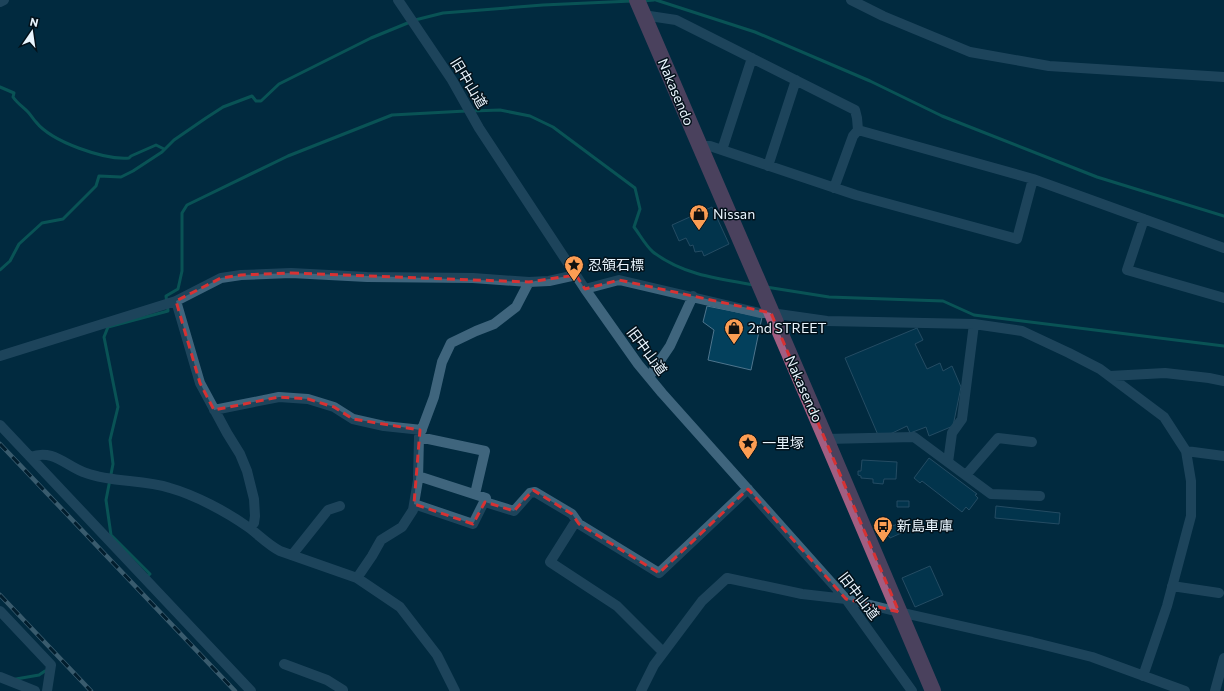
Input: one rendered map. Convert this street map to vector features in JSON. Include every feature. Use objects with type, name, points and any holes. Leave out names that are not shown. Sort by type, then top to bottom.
[{"type":"highway","name":"Nakasendo","points":[[640,8],[933,691]]},
{"type":"street","points":[[0,2],[4,0]]},
{"type":"street","name":"旧中山道","points":[[398,0],[452,80],[473,118],[585,289],[638,364],[662,393],[846,598],[912,691]]},
{"type":"street","points":[[851,0],[884,16],[970,52],[1049,66],[1224,77]]},
{"type":"street","points":[[640,8],[676,20],[855,110],[858,130],[853,136],[834,188]]},
{"type":"street","points":[[722,150],[752,58]]},
{"type":"street","points":[[768,166],[796,80]]},
{"type":"street","points":[[858,130],[1033,179],[1224,248]]},
{"type":"street","points":[[699,146],[710,146],[834,188],[1017,239],[1033,179]]},
{"type":"street","points":[[1144,219],[1127,270],[1224,298]]},
{"type":"street","points":[[0,356],[175,301],[221,278],[241,275],[291,273],[367,277],[473,278],[530,282],[549,281],[576,275]]},
{"type":"street","points":[[585,289],[619,280],[760,312],[827,321],[974,324],[1022,331],[1069,353],[1110,376],[1147,406],[1164,417],[1186,451],[1191,481],[1190,516],[1167,606],[1143,676]]},
{"type":"street","points":[[357,578],[381,540],[402,527],[413,510],[418,476],[421,434],[434,397],[442,362],[451,343],[494,324],[516,307],[530,282]]},
{"type":"street","points":[[649,377],[670,346],[693,296]]},
{"type":"street","points":[[175,301],[200,383],[227,434],[240,454],[247,470],[254,499],[255,516],[254,523],[250,528]]},
{"type":"street","points":[[948,462],[952,433],[962,419],[974,324]]},
{"type":"street","points":[[1110,376],[1165,372],[1224,381]]},
{"type":"street","points":[[214,410],[279,397],[308,400],[334,407],[354,419],[421,434],[485,451],[475,494]]},
{"type":"street","points":[[0,425],[251,691]]},
{"type":"street","points":[[826,440],[914,437],[991,494],[1040,496]]},
{"type":"street","points":[[966,475],[998,438],[1032,442]]},
{"type":"street","points":[[1186,451],[1224,456]]},
{"type":"street","points":[[31,457],[38,454],[46,454],[87,474],[115,480],[162,485],[178,490],[223,511],[250,528],[269,545],[292,555],[357,578],[400,607],[437,655],[456,691]]},
{"type":"street","points":[[414,504],[473,524],[486,498],[418,476]]},
{"type":"street","points":[[485,502],[514,511],[526,496],[534,492],[572,514],[579,524],[659,573],[748,489]]},
{"type":"street","points":[[292,555],[328,510],[340,506]]},
{"type":"street","points":[[579,524],[574,524],[550,562],[617,606],[664,652]]},
{"type":"street","points":[[641,691],[651,671],[702,601],[727,578],[802,594],[846,598],[899,612],[992,632],[1092,657],[1143,676],[1156,686],[1185,691]]},
{"type":"street","points":[[1172,586],[1219,593]]},
{"type":"street","points":[[0,611],[51,665],[47,691]]},
{"type":"street","points":[[1215,691],[1224,658]]},
{"type":"street","points":[[284,664],[327,680],[343,690]]},
{"type":"street","points":[[0,677],[35,691]]},
{"type":"highlighted area","points":[[291,273],[529,282],[576,275],[585,289],[619,280],[771,313],[899,612],[846,599],[748,489],[659,573],[579,524],[572,514],[533,490],[514,511],[485,502],[473,524],[414,504],[420,430],[353,419],[334,407],[308,399],[279,397],[214,410],[200,383],[176,301],[221,278],[241,275]]},
{"type":"building","name":"Nissan","points":[[712,207],[729,244],[704,256],[702,251],[695,252],[693,245],[690,246],[686,238],[679,241],[672,225]]},
{"type":"building","name":"2nd STREET","points":[[707,306],[762,317],[751,370],[708,360],[714,330],[703,322]]},
{"type":"building","points":[[917,328],[923,340],[915,344],[927,369],[940,363],[943,371],[952,366],[961,387],[953,426],[929,436],[926,427],[910,433],[907,426],[888,435],[878,435],[845,358]]},
{"type":"building","points":[[929,458],[977,494],[975,495],[978,498],[969,510],[966,507],[962,512],[922,481],[920,483],[914,478]]},
{"type":"building","points":[[862,460],[897,462],[896,479],[884,479],[883,484],[873,483],[873,479],[861,478],[861,476],[858,475],[858,471],[861,471]]},
{"type":"building","points":[[897,501],[909,501],[909,507],[897,507]]},
{"type":"building","points":[[996,506],[1060,513],[1059,524],[995,518]]},
{"type":"building","points":[[904,521],[908,530],[890,538],[889,536],[884,538],[882,534],[887,531],[886,529]]},
{"type":"building","points":[[930,566],[943,595],[915,607],[902,578]]},
{"type":"waterway","points":[[642,1],[654,0]]},
{"type":"waterway","points":[[656,0],[755,32],[870,81],[942,116],[1097,177],[1224,216]]},
{"type":"waterway","points":[[0,270],[10,261],[19,244],[42,223],[63,219],[96,186],[99,176],[121,177],[133,171],[162,152],[174,140],[223,107],[252,96],[256,101],[261,101],[279,84],[371,38],[415,20],[443,13],[543,5],[632,1]]},
{"type":"waterway","points":[[0,87],[14,93],[13,97],[44,129],[66,143],[79,148],[93,153],[118,158],[129,158],[156,145],[164,149]]},
{"type":"waterway","points":[[472,111],[500,110],[530,116],[553,127],[635,188],[640,209],[634,227],[645,244],[653,252],[665,260],[689,271],[715,278],[755,285]]},
{"type":"waterway","points":[[147,576],[150,574],[111,535],[106,500],[113,464],[110,440],[118,407],[104,337],[108,327],[168,311],[166,296],[178,289],[182,271],[182,213],[187,205],[288,156],[392,115],[466,111]]},
{"type":"waterway","points":[[766,287],[829,297],[943,301],[974,315],[1224,346]]},
{"type":"waterway","points":[[16,679],[39,675],[45,671]]},
{"type":"railway","points":[[0,444],[235,691]]},
{"type":"railway","points":[[0,595],[91,691]]},
{"type":"place","name":"Nissan","points":[[699,231]]},
{"type":"place","name":"忍領石標","points":[[574,282]]},
{"type":"place","name":"2nd STREET","points":[[734,345]]},
{"type":"place","name":"一里塚","points":[[748,460]]},
{"type":"place","name":"新島車庫","points":[[883,543]]}]
